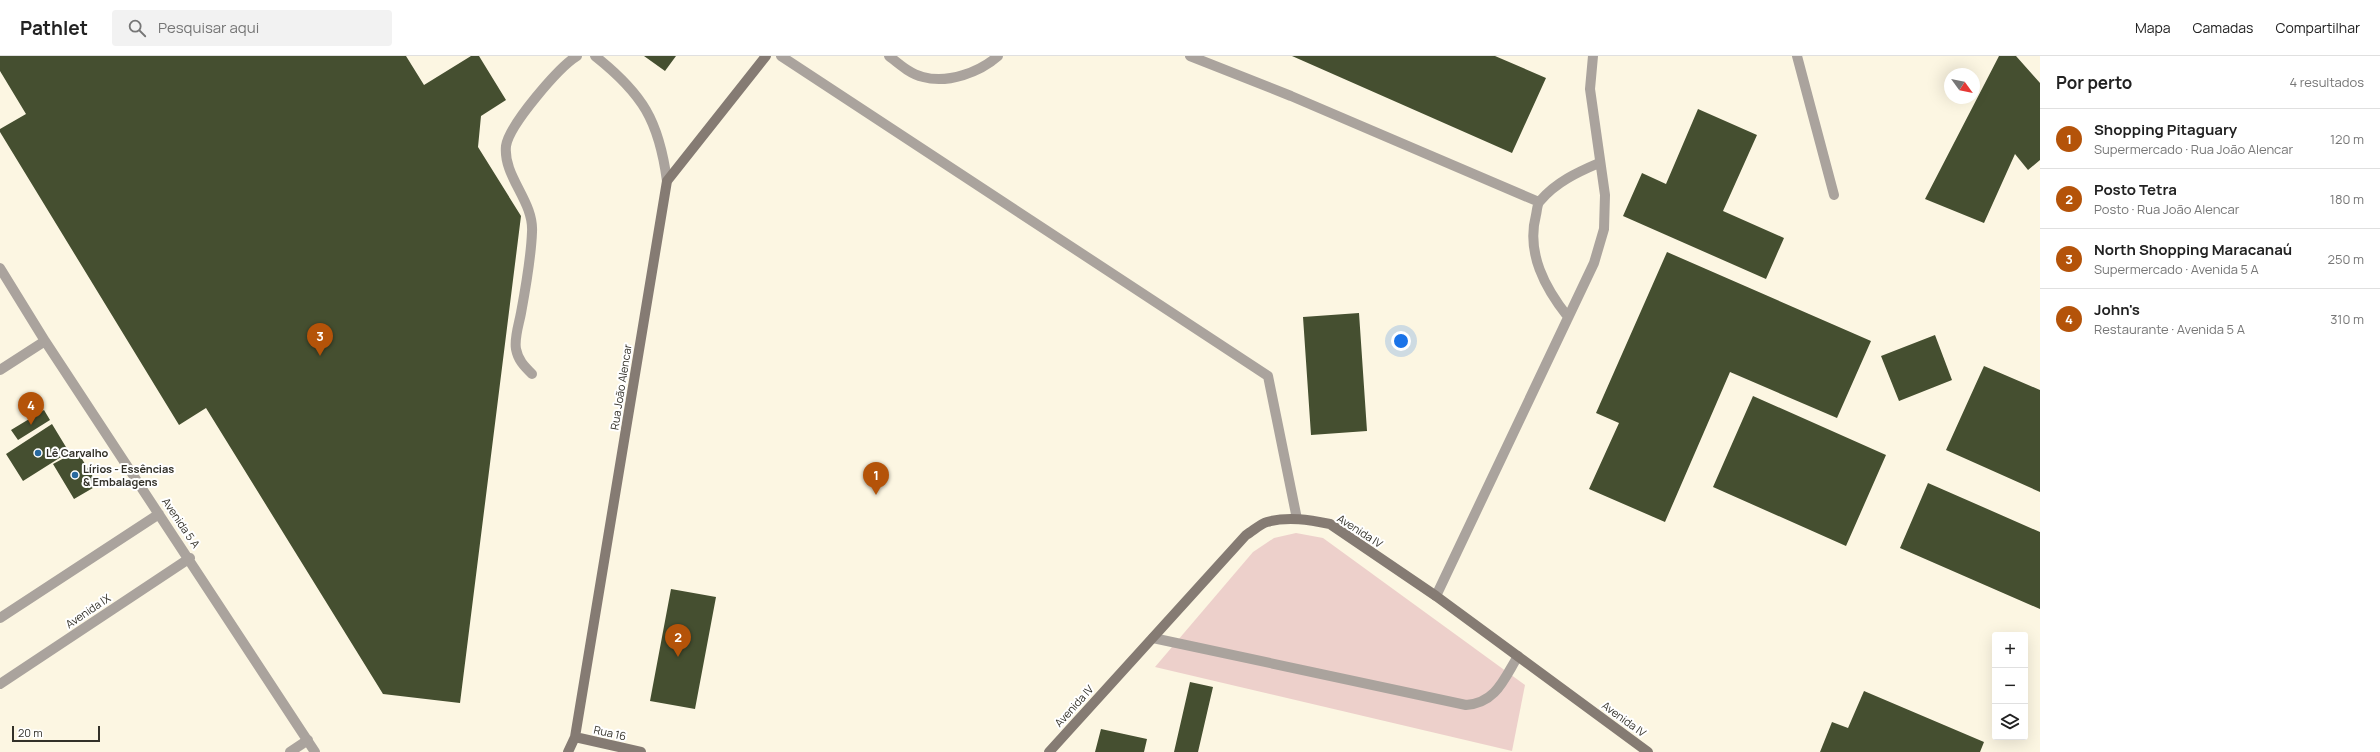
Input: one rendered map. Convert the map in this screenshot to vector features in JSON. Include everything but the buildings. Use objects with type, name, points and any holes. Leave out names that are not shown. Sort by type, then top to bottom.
[{"type":"street","points":[[532,374],[523,366],[516,347],[532,248],[533,229],[527,209],[507,162],[506,144],[525,111],[567,62],[577,56]]},
{"type":"street","points":[[596,56],[629,86],[646,107],[663,151],[667,181]]},
{"type":"street","name":"Rua João Alencar","points":[[568,752],[574,737],[667,181],[766,56]]},
{"type":"street","points":[[781,56],[1268,376],[1297,519]]},
{"type":"street","points":[[889,56],[903,68],[923,77],[942,78],[964,75],[989,64],[998,56]]},
{"type":"street","points":[[1190,56],[1539,202]]},
{"type":"street","points":[[1436,596],[1594,262],[1604,228],[1605,195],[1590,89],[1593,56]]},
{"type":"street","points":[[1797,56],[1834,195]]},
{"type":"street","points":[[1568,317],[1542,278],[1535,253],[1533,228],[1539,202],[1568,178],[1600,163]]},
{"type":"street","name":"Avenida 5 A","points":[[0,268],[45,341],[159,514],[190,558],[315,752]]},
{"type":"street","points":[[0,370],[45,341]]},
{"type":"street","points":[[0,618],[159,514]]},
{"type":"street","name":"Avenida IV","points":[[1049,752],[1246,535],[1266,522],[1297,519],[1330,524],[1436,596],[1648,752]]},
{"type":"street","name":"Avenida IX","points":[[0,684],[190,558]]},
{"type":"street","points":[[1153,638],[1466,705],[1478,704],[1488,699],[1498,690],[1518,656]]},
{"type":"street","name":"Rua 16","points":[[574,737],[641,752]]},
{"type":"street","points":[[290,752],[308,740]]},
{"type":"shaded area","points":[[1296,533],[1323,538],[1525,685],[1512,751],[1155,667],[1253,552],[1274,538]]},
{"type":"place","name":"North Shopping Maracanaú","points":[[320,356]]},
{"type":"place","name":"John's","points":[[31,425]]},
{"type":"place","name":"Lê Carvalho","points":[[38,453]]},
{"type":"place","name":"Lírios - Essências & Embalagens","points":[[75,475]]},
{"type":"place","name":"Shopping Pitaguary","points":[[876,495]]},
{"type":"place","name":"Posto Tetra","points":[[678,657]]}]
